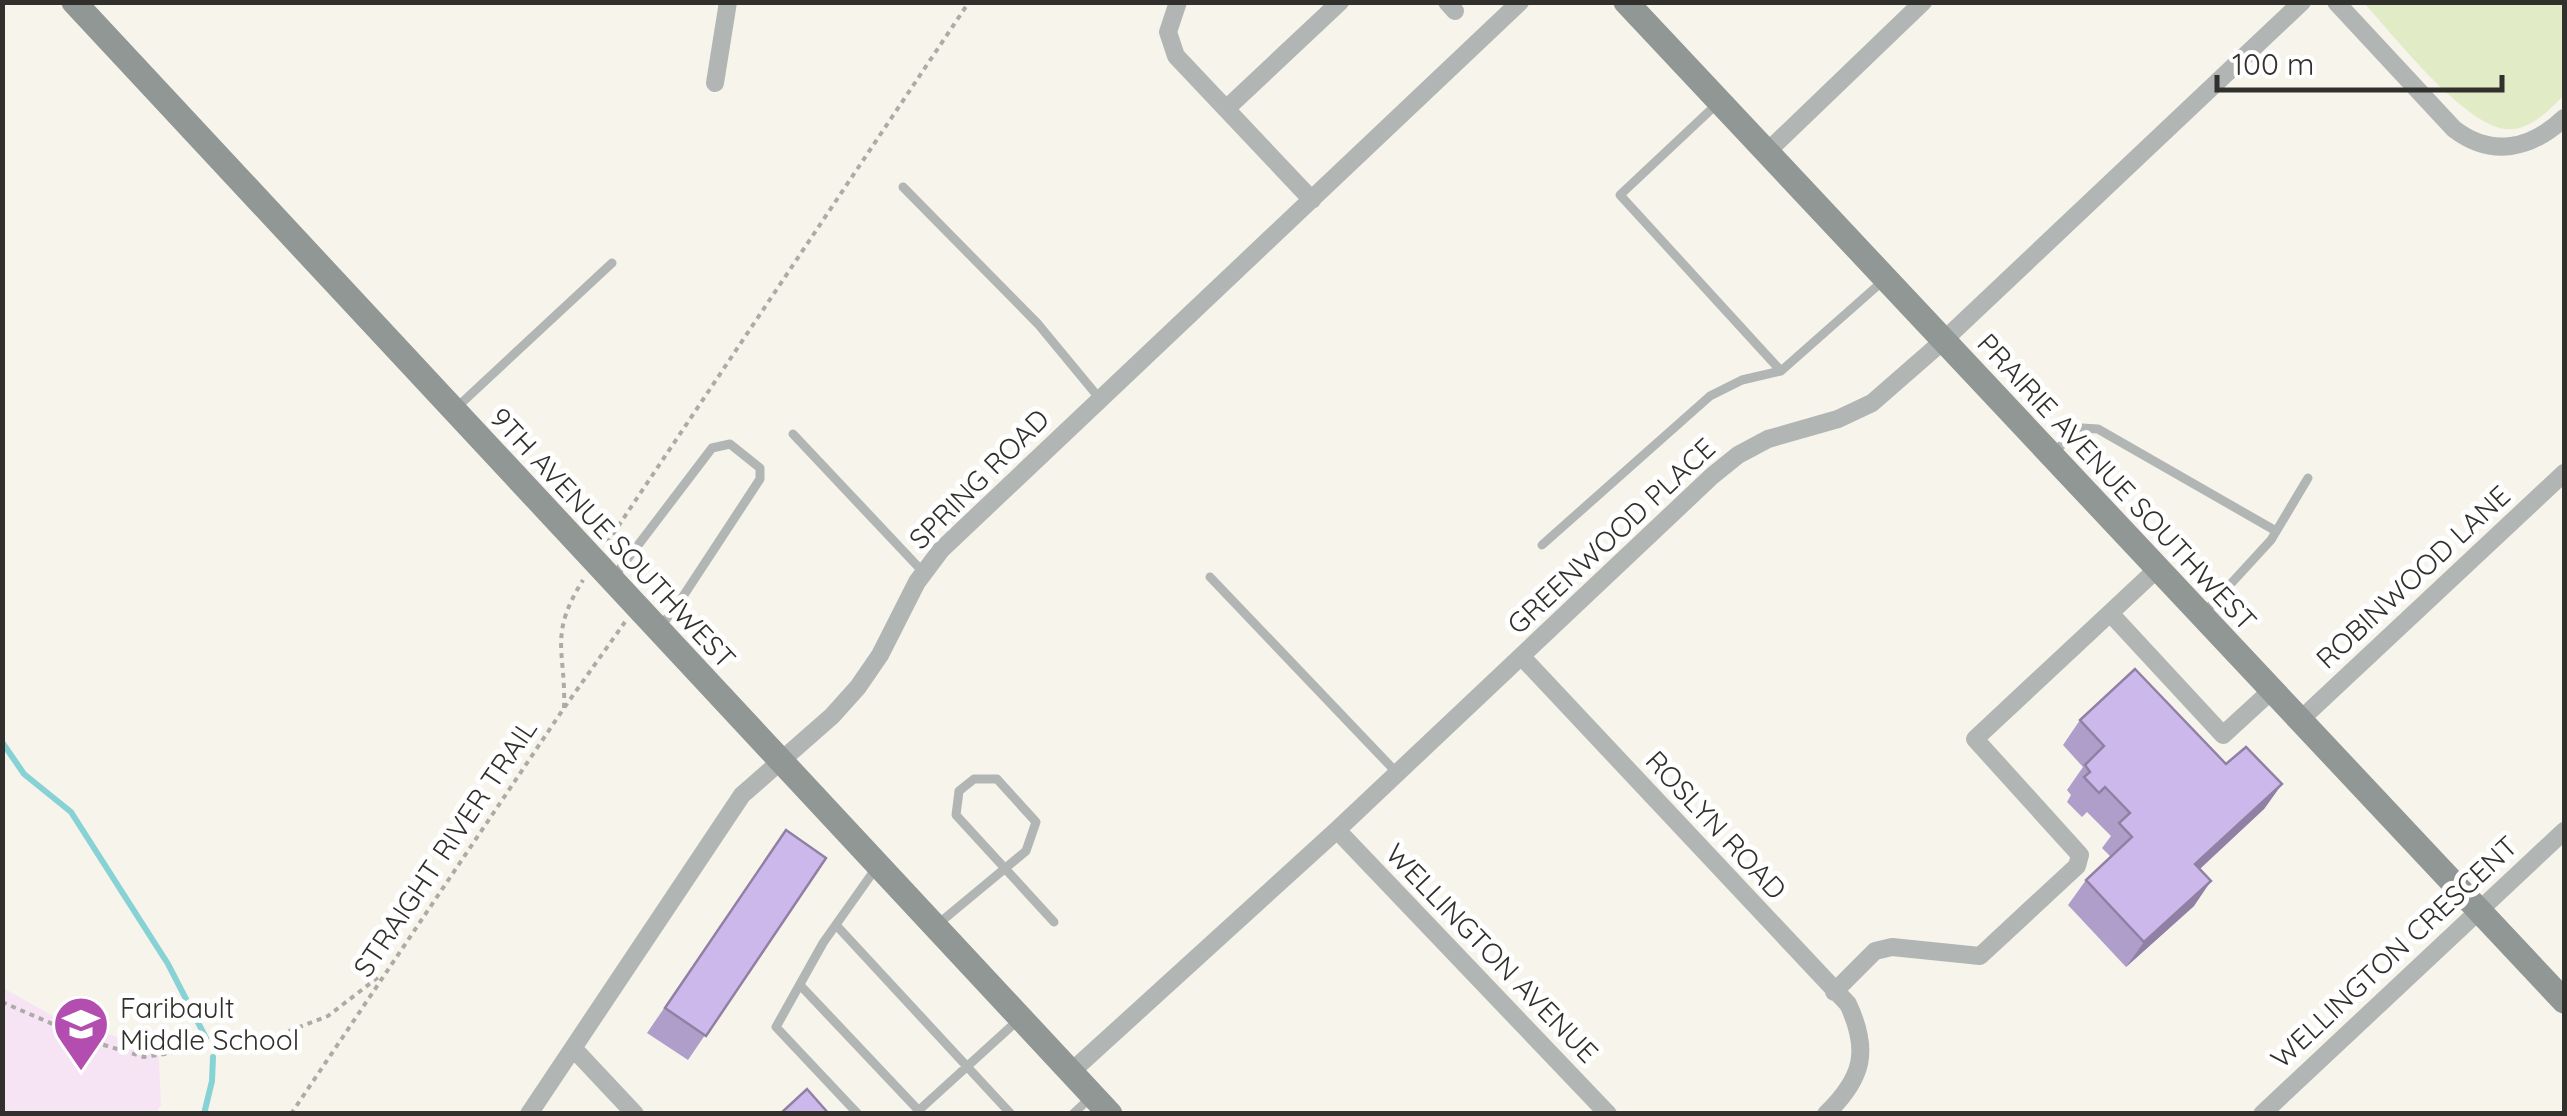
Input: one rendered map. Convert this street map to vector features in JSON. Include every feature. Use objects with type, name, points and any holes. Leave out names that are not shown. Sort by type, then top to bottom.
[{"type":"street","name":"9TH AVENUE SOUTHWEST","points":[[74,2],[1102,1104]]},
{"type":"street","points":[[715,83],[728,2]]},
{"type":"street","points":[[1178,2],[1168,32],[1176,56],[1312,200]]},
{"type":"street","points":[[1226,108],[1340,2]]},
{"type":"street","name":"SPRING ROAD","points":[[530,1114],[742,795],[832,716],[858,687],[924,573],[970,521],[1520,2]]},
{"type":"street","name":"PRAIRIE AVENUE SOUTHWEST","points":[[1626,2],[2564,1001]]},
{"type":"street","points":[[1768,150],[1923,2]]},
{"type":"street","name":"GREENWOOD PLACE","points":[[1071,1072],[1337,830],[1712,476],[1738,455],[1768,439],[1838,420],[1872,403],[1944,341],[2302,2]]},
{"type":"street","points":[[2336,2],[2454,129],[2469,140],[2501,148],[2522,146],[2540,138],[2564,118]]},
{"type":"street","name":"ROBINWOOD LANE","points":[[2299,721],[2564,473]]},
{"type":"street","points":[[1834,992],[1874,951],[1892,946],[1980,956],[2077,866],[2080,855],[1975,739],[2157,569]]},
{"type":"street","points":[[2110,613],[2223,735],[2271,691]]},
{"type":"street","name":"ROSLYN ROAD","points":[[1522,657],[1848,1004],[1861,1036],[1861,1059],[1854,1080],[1826,1114]]},
{"type":"street","name":"WELLINGTON AVENUE","points":[[1337,830],[1608,1114]]},
{"type":"street","name":"WELLINGTON CRESCENT","points":[[2262,1114],[2564,831]]},
{"type":"street","points":[[573,1048],[635,1114]]},
{"type":"lane","points":[[1720,101],[1620,195],[1782,371]]},
{"type":"lane","points":[[903,187],[1038,324],[1100,399]]},
{"type":"lane","points":[[453,411],[612,263]]},
{"type":"lane","points":[[1542,545],[1710,396],[1742,380],[1782,371],[1886,278]]},
{"type":"lane","points":[[2050,454],[2082,428],[2098,429],[2276,531]]},
{"type":"lane","points":[[793,434],[924,573]]},
{"type":"lane","points":[[603,571],[712,448],[730,444],[760,468],[760,480],[658,629]]},
{"type":"lane","points":[[2201,616],[2276,531],[2308,478]]},
{"type":"lane","points":[[1210,577],[1397,774]]},
{"type":"lane","points":[[936,926],[1004,869],[1026,851],[1036,822],[998,780],[974,778],[959,791],[956,815],[1004,869],[1054,922]]},
{"type":"lane","points":[[858,1114],[776,1028],[836,925],[878,864]]},
{"type":"lane","points":[[836,925],[1011,1114]]},
{"type":"lane","points":[[800,985],[918,1112],[1021,1018]]},
{"type":"lane","points":[[1073,1114],[1102,1104]]},
{"type":"path","points":[[564,708],[560,626],[568,604],[603,571],[969,2]]},
{"type":"path","name":"STRAIGHT RIVER TRAIL","points":[[291,1114],[636,606]]},
{"type":"path","points":[[2,1002],[107,1046],[144,1056],[271,1038],[311,1024],[345,1006],[388,968]]},
{"type":"shaded area","name":"Faribault Middle School","points":[[3,988],[55,1017],[123,1039],[158,1041],[161,1105],[156,1113],[3,1113]]},
{"type":"green space","points":[[2364,3],[2564,3],[2564,95],[2529,124],[2514,129],[2496,127],[2455,100]]},
{"type":"building","points":[[2135,669],[2226,764],[2246,747],[2282,784],[2195,864],[2211,881],[2144,942],[2086,880],[2132,837],[2119,823],[2130,813],[2105,787],[2099,793],[2084,777],[2090,772],[2085,765],[2104,746],[2080,720]]},
{"type":"building","points":[[786,830],[826,858],[706,1036],[665,1008]]},
{"type":"building","points":[[807,1089],[829,1114],[780,1114]]},
{"type":"waterway","points":[[2,742],[24,774],[71,812],[168,964],[206,1038]]},
{"type":"waterway","points":[[204,1114],[213,1057]]},
{"type":"place","name":"Faribault Middle School","points":[[81,1073]]}]
